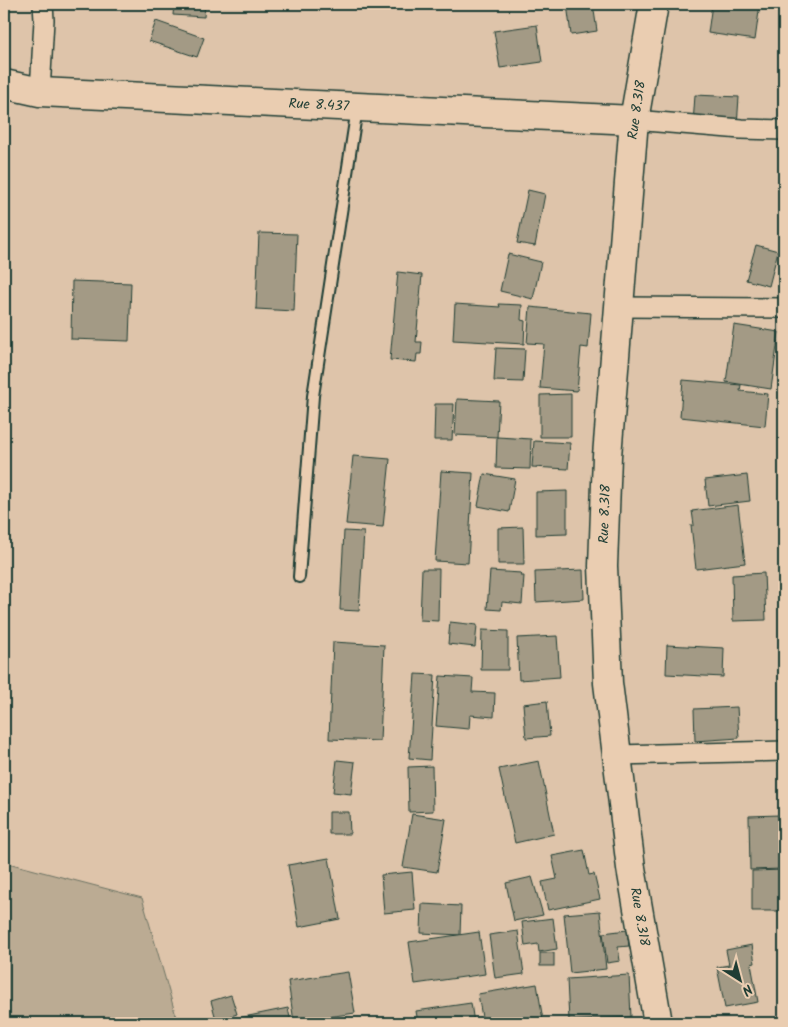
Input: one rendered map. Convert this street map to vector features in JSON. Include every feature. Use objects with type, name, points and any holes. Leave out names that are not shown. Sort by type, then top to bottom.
[{"type":"main road","name":"Rue 8.318","points":[[654,4],[634,120],[607,456],[603,566],[608,683],[631,868],[658,1023]]},
{"type":"main road","name":"Rue 8.437","points":[[4,84],[40,92],[634,120]]},
{"type":"street","points":[[40,92],[44,20],[43,4]]},
{"type":"street","points":[[634,120],[741,129],[784,130]]},
{"type":"street","points":[[619,307],[784,308]]},
{"type":"street","points":[[617,755],[784,751]]},
{"type":"lane","points":[[300,577],[312,396],[358,107]]},
{"type":"shaded area","points":[[4,862],[142,898],[178,1023],[4,1023]]},
{"type":"building","points":[[174,4],[205,4],[204,17],[173,15]]},
{"type":"building","points":[[567,4],[593,4],[597,31],[571,35]]},
{"type":"building","points":[[712,4],[760,4],[755,40],[708,33]]},
{"type":"building","points":[[156,21],[204,38],[197,57],[149,41]]},
{"type":"building","points":[[537,25],[542,62],[500,68],[494,31]]},
{"type":"building","points":[[695,95],[739,97],[737,126],[693,124]]},
{"type":"building","points":[[528,190],[545,194],[535,246],[517,243]]},
{"type":"building","points":[[259,233],[297,234],[294,311],[256,309]]},
{"type":"building","points":[[756,245],[778,251],[769,286],[746,280]]},
{"type":"building","points":[[508,254],[541,262],[533,299],[500,291]]},
{"type":"building","points":[[398,272],[422,275],[416,342],[422,342],[421,354],[417,354],[416,362],[390,360]]},
{"type":"building","points":[[72,281],[131,283],[129,341],[71,339]]},
{"type":"building","points":[[455,304],[500,307],[499,304],[522,305],[521,320],[525,321],[524,344],[453,340]]},
{"type":"building","points":[[530,307],[591,313],[588,348],[581,347],[577,391],[540,388],[544,344],[527,343]]},
{"type":"building","points":[[734,325],[779,332],[771,389],[726,382]]},
{"type":"building","points":[[496,348],[525,349],[523,382],[494,381]]},
{"type":"building","points":[[683,380],[741,385],[740,391],[768,394],[765,426],[680,417]]},
{"type":"building","points":[[571,394],[571,437],[540,437],[540,395]]},
{"type":"building","points":[[457,399],[499,401],[497,437],[455,435]]},
{"type":"building","points":[[435,404],[454,404],[452,440],[434,440]]},
{"type":"building","points":[[497,437],[531,439],[530,469],[496,468]]},
{"type":"building","points":[[534,441],[570,443],[568,469],[532,467]]},
{"type":"building","points":[[353,456],[390,459],[383,527],[346,524]]},
{"type":"building","points":[[441,471],[473,473],[468,563],[435,561]]},
{"type":"building","points":[[484,474],[515,479],[509,512],[478,506]]},
{"type":"building","points":[[747,475],[750,501],[708,506],[705,480]]},
{"type":"building","points":[[567,491],[567,534],[536,535],[536,492]]},
{"type":"building","points":[[738,505],[745,563],[696,569],[691,525],[694,525],[692,511]]},
{"type":"building","points":[[523,527],[524,564],[498,564],[498,528]]},
{"type":"building","points":[[344,531],[364,532],[359,611],[340,610]]},
{"type":"building","points":[[422,569],[439,569],[438,621],[420,620]]},
{"type":"building","points":[[583,570],[584,599],[536,602],[535,572]]},
{"type":"building","points":[[490,571],[521,573],[520,576],[524,576],[522,604],[502,602],[501,610],[487,609]]},
{"type":"building","points":[[764,573],[766,620],[733,621],[732,575]]},
{"type":"building","points":[[450,622],[477,625],[475,647],[448,644]]},
{"type":"building","points":[[482,630],[508,631],[508,670],[481,670]]},
{"type":"building","points":[[557,636],[560,677],[519,680],[517,638]]},
{"type":"building","points":[[333,642],[384,645],[380,741],[329,739]]},
{"type":"building","points":[[667,645],[724,648],[723,677],[666,674]]},
{"type":"building","points":[[415,674],[435,675],[430,760],[409,758]]},
{"type":"building","points":[[440,676],[473,678],[472,692],[495,693],[494,717],[470,715],[469,729],[436,726]]},
{"type":"building","points":[[547,701],[550,736],[526,738],[523,704]]},
{"type":"building","points":[[737,707],[739,738],[695,741],[694,709]]},
{"type":"building","points":[[337,760],[355,762],[351,794],[333,792]]},
{"type":"building","points":[[539,761],[554,834],[515,843],[499,769]]},
{"type":"building","points":[[432,766],[433,811],[409,812],[408,767]]},
{"type":"building","points":[[329,812],[349,812],[350,834],[329,834]]},
{"type":"building","points":[[412,814],[446,819],[437,872],[403,867]]},
{"type":"building","points":[[780,815],[782,869],[750,870],[749,816]]},
{"type":"building","points":[[584,850],[589,875],[594,874],[600,899],[548,910],[542,882],[557,879],[552,856]]},
{"type":"building","points":[[329,858],[340,919],[299,927],[288,865]]},
{"type":"building","points":[[784,870],[784,911],[752,911],[752,871]]},
{"type":"building","points":[[412,872],[415,910],[384,913],[381,875]]},
{"type":"building","points":[[532,877],[543,915],[514,921],[506,883]]},
{"type":"building","points":[[422,904],[461,906],[460,935],[421,933]]},
{"type":"building","points":[[600,911],[606,969],[570,973],[564,914]]},
{"type":"building","points":[[553,918],[557,949],[539,952],[538,944],[525,946],[522,922]]},
{"type":"building","points":[[627,930],[629,946],[618,947],[620,961],[607,963],[603,933]]},
{"type":"building","points":[[518,931],[524,974],[495,978],[489,935]]},
{"type":"building","points":[[479,932],[485,974],[415,984],[409,942]]},
{"type":"building","points":[[752,945],[755,963],[751,964],[758,1002],[725,1008],[717,967],[729,965],[726,950]]},
{"type":"building","points":[[540,953],[554,953],[554,966],[540,966]]},
{"type":"building","points":[[348,972],[355,1013],[294,1022],[288,981]]},
{"type":"building","points":[[629,975],[631,1017],[569,1021],[567,979]]},
{"type":"building","points":[[537,984],[543,1020],[523,1023],[483,1023],[478,994]]},
{"type":"building","points":[[231,995],[237,1014],[231,1016],[233,1022],[217,1023],[211,1001]]},
{"type":"building","points":[[471,1003],[474,1023],[418,1023],[416,1011]]},
{"type":"building","points":[[288,1008],[291,1023],[240,1023],[239,1018]]}]
